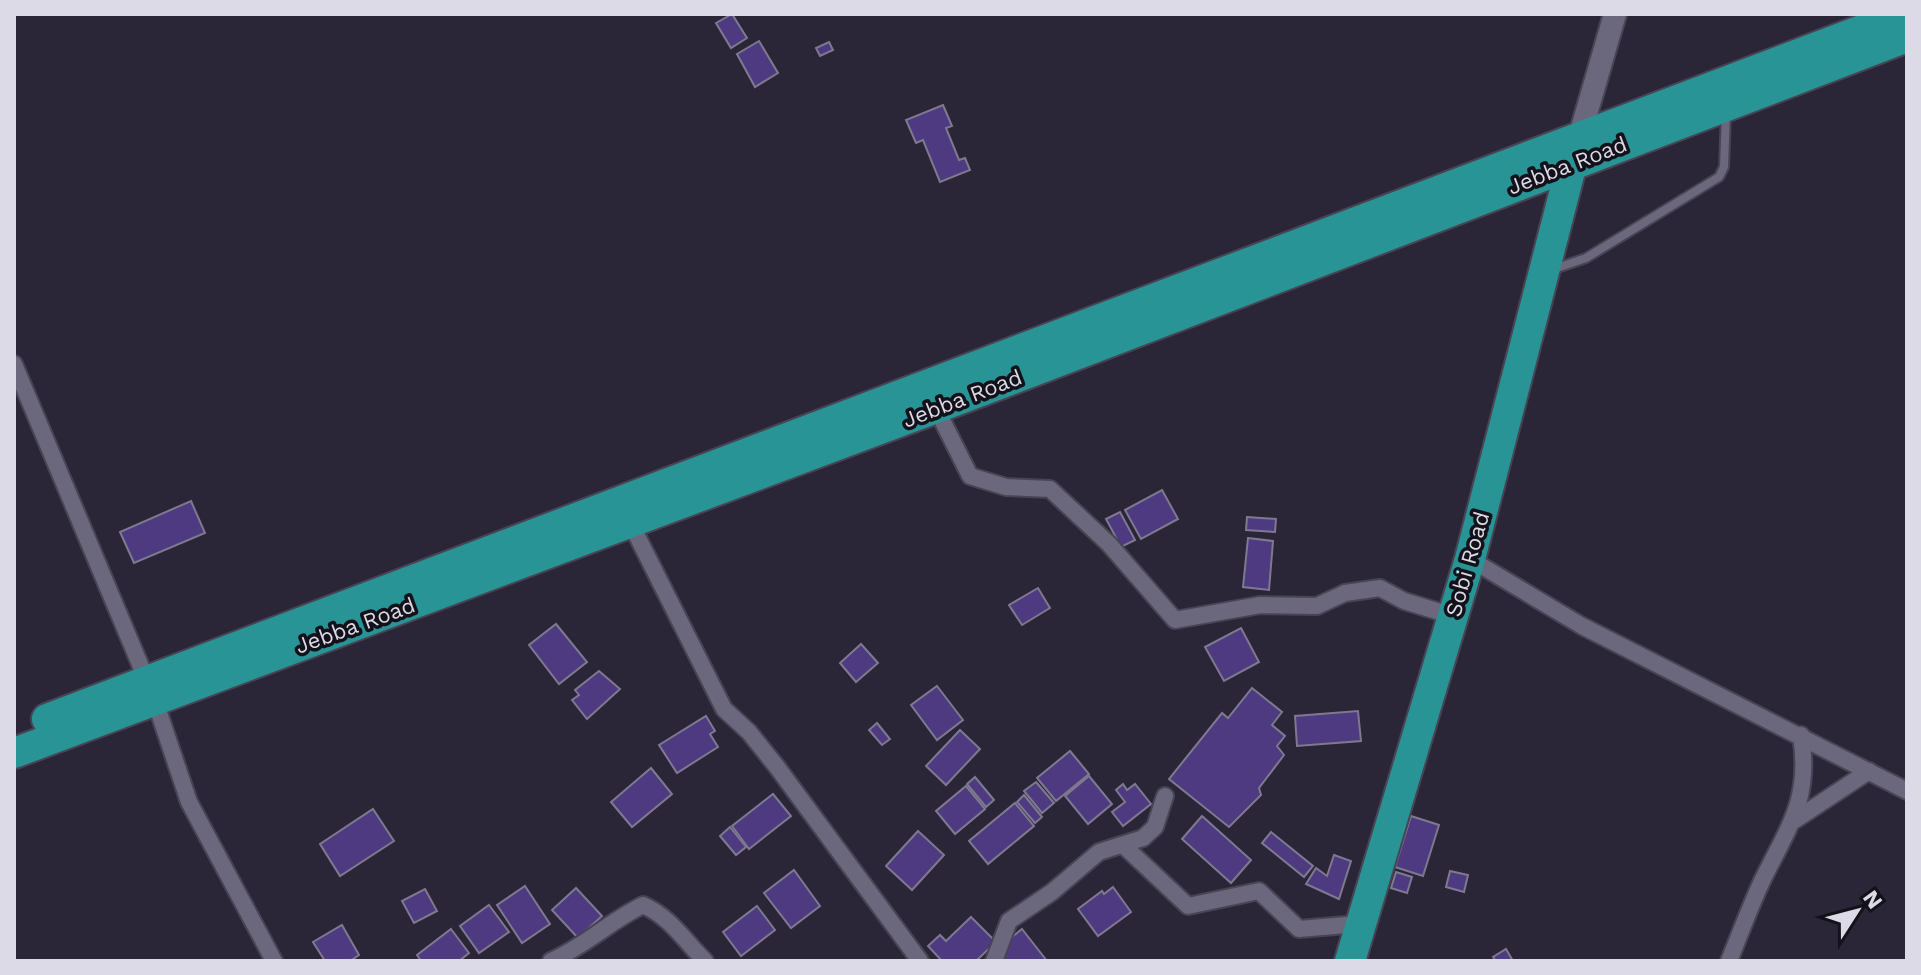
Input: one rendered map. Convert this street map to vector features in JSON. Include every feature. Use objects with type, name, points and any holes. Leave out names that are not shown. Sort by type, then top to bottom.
[{"type":"highway","points":[[14,731],[151,691],[1576,149],[1904,14]]},
{"type":"highway","name":"Jebba Road","points":[[14,753],[151,691],[630,522],[936,408],[1576,149],[1726,105],[1907,37]]},
{"type":"highway","name":"Sobi Road","points":[[1350,961],[1358,924],[1470,559],[1576,149]]},
{"type":"street","points":[[1576,149],[1615,14]]},
{"type":"street","points":[[14,364],[151,691],[189,802],[274,961]]},
{"type":"street","points":[[936,408],[970,476],[1006,487],[1050,489],[1109,544],[1175,620],[1260,605],[1317,606],[1345,593],[1380,588],[1404,601],[1453,616]]},
{"type":"street","points":[[630,522],[724,709],[749,732],[777,767],[920,961]]},
{"type":"street","points":[[1470,559],[1582,626],[1907,791]]},
{"type":"street","points":[[1729,961],[1751,904],[1795,820],[1805,782],[1801,735]]},
{"type":"street","points":[[1795,820],[1869,771]]},
{"type":"street","points":[[994,961],[1009,921],[1052,892],[1099,852],[1143,838],[1155,827],[1165,796]]},
{"type":"street","points":[[1123,845],[1188,906],[1259,891],[1299,929],[1358,924]]},
{"type":"street","points":[[551,961],[594,937],[614,919],[643,905],[658,912],[675,927],[705,961]]},
{"type":"lane","points":[[1544,273],[1586,258],[1719,177],[1724,167],[1726,105]]},
{"type":"building","points":[[732,14],[747,38],[731,48],[716,23]]},
{"type":"building","points":[[759,41],[778,73],[755,87],[737,54]]},
{"type":"building","points":[[829,42],[833,50],[820,56],[816,48]]},
{"type":"building","points":[[943,105],[952,126],[946,128],[959,160],[965,158],[970,170],[940,182],[923,140],[916,143],[906,120]]},
{"type":"building","points":[[1162,490],[1178,519],[1141,539],[1125,510]]},
{"type":"building","points":[[191,501],[205,533],[134,563],[120,532]]},
{"type":"building","points":[[1120,512],[1135,540],[1121,547],[1106,519]]},
{"type":"building","points":[[1247,517],[1276,519],[1275,532],[1246,530]]},
{"type":"building","points":[[1248,538],[1273,541],[1269,590],[1243,587]]},
{"type":"building","points":[[1038,588],[1050,608],[1022,625],[1009,605]]},
{"type":"building","points":[[556,624],[587,662],[559,684],[529,645]]},
{"type":"building","points":[[1241,628],[1259,662],[1224,681],[1205,647]]},
{"type":"building","points":[[861,644],[878,663],[856,682],[840,663]]},
{"type":"building","points":[[599,671],[620,689],[587,719],[572,700],[579,695],[575,690]]},
{"type":"building","points":[[937,686],[963,720],[937,740],[911,705]]},
{"type":"building","points":[[1252,688],[1282,712],[1272,725],[1285,736],[1277,746],[1284,755],[1259,788],[1261,795],[1229,827],[1169,779],[1222,713],[1228,718]]},
{"type":"building","points":[[1358,711],[1361,741],[1297,746],[1295,716]]},
{"type":"building","points":[[706,716],[715,731],[710,734],[718,747],[677,773],[659,745]]},
{"type":"building","points":[[877,723],[890,739],[882,745],[869,730]]},
{"type":"building","points":[[960,730],[980,749],[946,785],[926,766]]},
{"type":"building","points":[[1070,751],[1089,774],[1056,801],[1037,778]]},
{"type":"building","points":[[651,768],[672,794],[632,827],[611,802]]},
{"type":"building","points":[[1089,776],[1112,804],[1088,824],[1065,796]]},
{"type":"building","points":[[975,777],[994,800],[986,807],[967,784]]},
{"type":"building","points":[[1036,782],[1054,803],[1042,813],[1024,791]]},
{"type":"building","points":[[1123,784],[1127,790],[1135,784],[1151,804],[1123,826],[1112,812],[1125,802],[1116,790]]},
{"type":"building","points":[[966,786],[985,809],[955,834],[936,811]]},
{"type":"building","points":[[773,794],[791,816],[749,849],[732,826]]},
{"type":"building","points":[[1024,795],[1042,817],[1035,823],[1017,802]]},
{"type":"building","points":[[1015,803],[1034,826],[988,864],[969,841]]},
{"type":"building","points":[[373,809],[394,841],[340,876],[320,844]]},
{"type":"building","points":[[1202,816],[1251,860],[1231,883],[1182,839]]},
{"type":"building","points":[[1411,816],[1439,825],[1423,876],[1395,867]]},
{"type":"building","points":[[730,827],[746,847],[736,855],[720,836]]},
{"type":"building","points":[[918,831],[944,855],[912,890],[886,866]]},
{"type":"building","points":[[1271,832],[1313,866],[1304,877],[1262,843]]},
{"type":"building","points":[[1334,855],[1351,861],[1339,899],[1306,884],[1316,868],[1327,876]]},
{"type":"building","points":[[794,870],[820,906],[791,928],[764,893]]},
{"type":"building","points":[[1450,871],[1468,875],[1464,892],[1446,887]]},
{"type":"building","points":[[1396,872],[1412,877],[1407,893],[1391,888]]},
{"type":"building","points":[[525,886],[550,924],[522,943],[497,905]]},
{"type":"building","points":[[1113,887],[1131,912],[1098,936],[1078,909],[1102,891],[1104,894]]},
{"type":"building","points":[[576,888],[602,916],[578,938],[552,910]]},
{"type":"building","points":[[425,889],[437,911],[414,923],[402,901]]},
{"type":"building","points":[[489,905],[509,932],[479,953],[460,926]]},
{"type":"building","points":[[757,906],[775,930],[741,956],[723,932]]},
{"type":"building","points":[[971,917],[996,942],[976,961],[942,961],[928,946],[940,935],[946,941]]},
{"type":"building","points":[[342,925],[359,955],[350,961],[325,961],[313,942]]},
{"type":"building","points":[[451,929],[469,953],[459,961],[421,961],[417,955]]},
{"type":"building","points":[[1022,929],[1047,961],[1006,961],[997,949]]},
{"type":"building","points":[[1506,949],[1513,961],[1496,961],[1493,957]]}]
